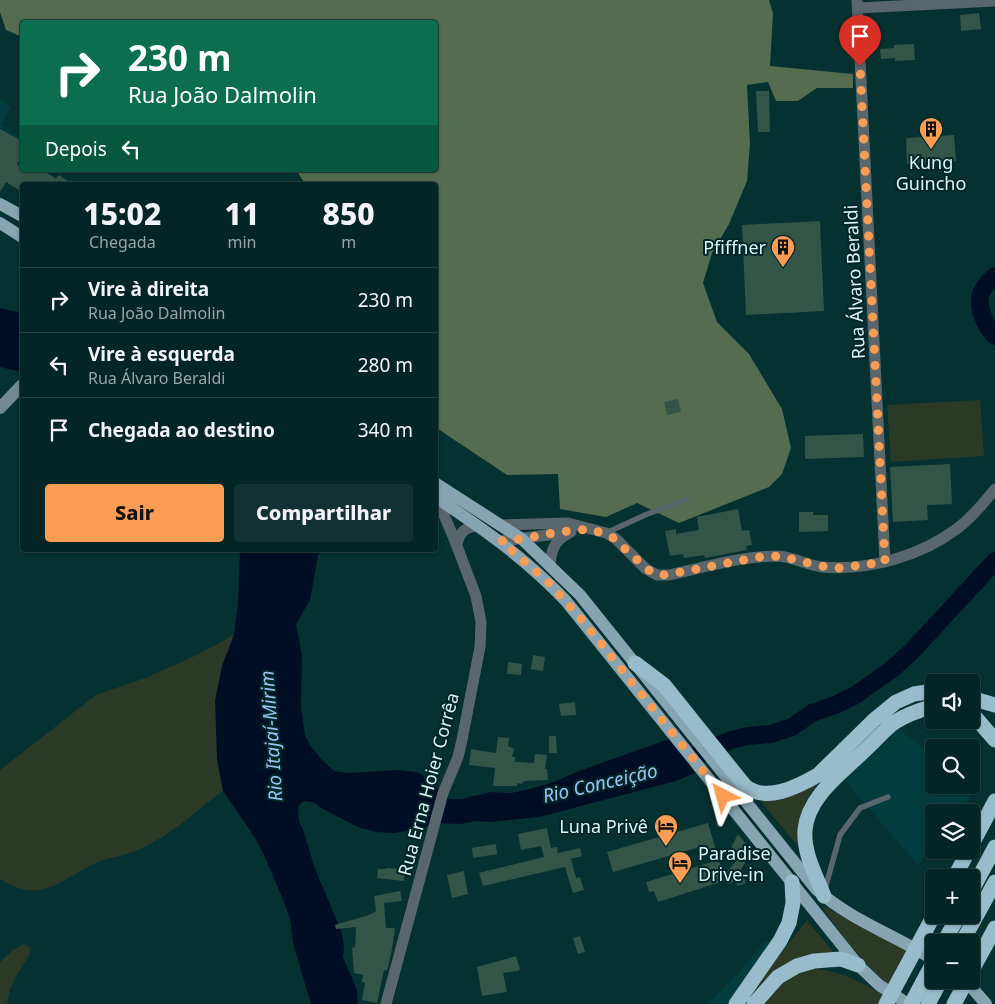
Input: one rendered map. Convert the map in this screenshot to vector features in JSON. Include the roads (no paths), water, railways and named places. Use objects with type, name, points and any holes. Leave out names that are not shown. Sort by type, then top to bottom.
[{"type":"highway","points":[[635,663],[664,685],[674,714],[723,775],[753,792],[766,794],[796,786],[818,774],[874,720],[896,702],[914,694],[925,692]]},
{"type":"highway","points":[[980,701],[995,705]]},
{"type":"highway","points":[[824,896],[805,840],[805,829],[809,812],[824,790],[895,722],[925,709]]},
{"type":"highway","points":[[980,723],[995,740]]},
{"type":"highway","points":[[980,829],[995,801]]},
{"type":"highway","points":[[980,875],[995,847]]},
{"type":"highway","points":[[736,1004],[780,941],[789,923],[793,903],[792,882]]},
{"type":"highway","points":[[966,934],[995,882]]},
{"type":"highway","points":[[886,1004],[929,924]]},
{"type":"highway","points":[[980,956],[995,928]]},
{"type":"highway","points":[[754,1004],[778,977],[797,966],[841,959],[858,965]]},
{"type":"highway","points":[[910,1004],[925,975]]},
{"type":"highway","points":[[928,1004],[936,989]]},
{"type":"highway","points":[[954,1004],[967,989]]},
{"type":"main road","points":[[0,204],[20,215]]},
{"type":"main road","points":[[0,223],[20,236]]},
{"type":"main road","points":[[438,485],[522,539],[580,595],[635,663]]},
{"type":"main road","points":[[438,499],[501,541],[534,569],[674,714],[806,878],[824,896],[844,911],[925,956]]},
{"type":"main road","points":[[723,775],[792,882],[858,965],[879,985],[910,1004]]},
{"type":"main road","points":[[973,989],[986,1004]]},
{"type":"street","points":[[858,4],[993,1]]},
{"type":"street","name":"Rua Álvaro Beraldi","points":[[858,4],[885,562]]},
{"type":"street","points":[[0,408],[19,389]]},
{"type":"street","points":[[501,525],[568,523],[606,533],[615,538],[646,568],[657,574],[670,575],[760,557],[780,556],[820,566],[839,568],[885,562],[922,549],[940,540],[959,527],[995,490]]},
{"type":"street","name":"Rua Erna Hoier Corrêa","points":[[386,1004],[444,793],[458,757],[473,688],[481,629],[481,616],[476,596],[457,544],[438,502]]},
{"type":"street","points":[[457,544],[461,532],[466,528],[478,526]]},
{"type":"street","points":[[501,541],[590,529]]},
{"type":"street","points":[[550,565],[551,552],[555,544],[560,538],[571,532]]},
{"type":"lane","points":[[606,533],[645,515],[687,499]]},
{"type":"lane","points":[[824,896],[840,835],[860,808],[888,797]]},
{"type":"water","points":[[0,308],[20,313],[20,372],[0,367]]},
{"type":"water","name":"Rio Itajaí-Mirim","points":[[240,552],[319,552],[310,600],[296,624],[302,655],[301,707],[305,735],[310,745],[334,771],[349,773],[398,770],[417,772],[431,781],[448,799],[461,799],[491,792],[511,793],[530,789],[554,782],[579,771],[669,739],[695,773],[676,781],[539,817],[491,822],[476,821],[460,824],[433,823],[424,828],[394,833],[376,832],[358,827],[315,803],[305,801],[301,803],[298,808],[299,821],[314,866],[342,933],[343,957],[357,990],[358,1004],[311,1004],[293,943],[290,919],[284,902],[254,836],[223,791],[217,759],[215,701],[222,666],[234,635],[238,603]]},
{"type":"waterway","name":"Rio Conceição","points":[[995,276],[983,289],[980,296],[984,319],[995,336]]},
{"type":"waterway","name":"Rio Conceição","points":[[663,770],[731,740],[771,734],[792,727],[812,713],[854,696],[891,670],[912,651],[995,561]]},
{"type":"place","name":"Kung Guincho","points":[[931,150]]},
{"type":"place","name":"Pfiffner","points":[[783,268]]},
{"type":"place","name":"Luna Privê","points":[[666,847]]},
{"type":"place","name":"Paradise Drive-in","points":[[680,884]]}]
